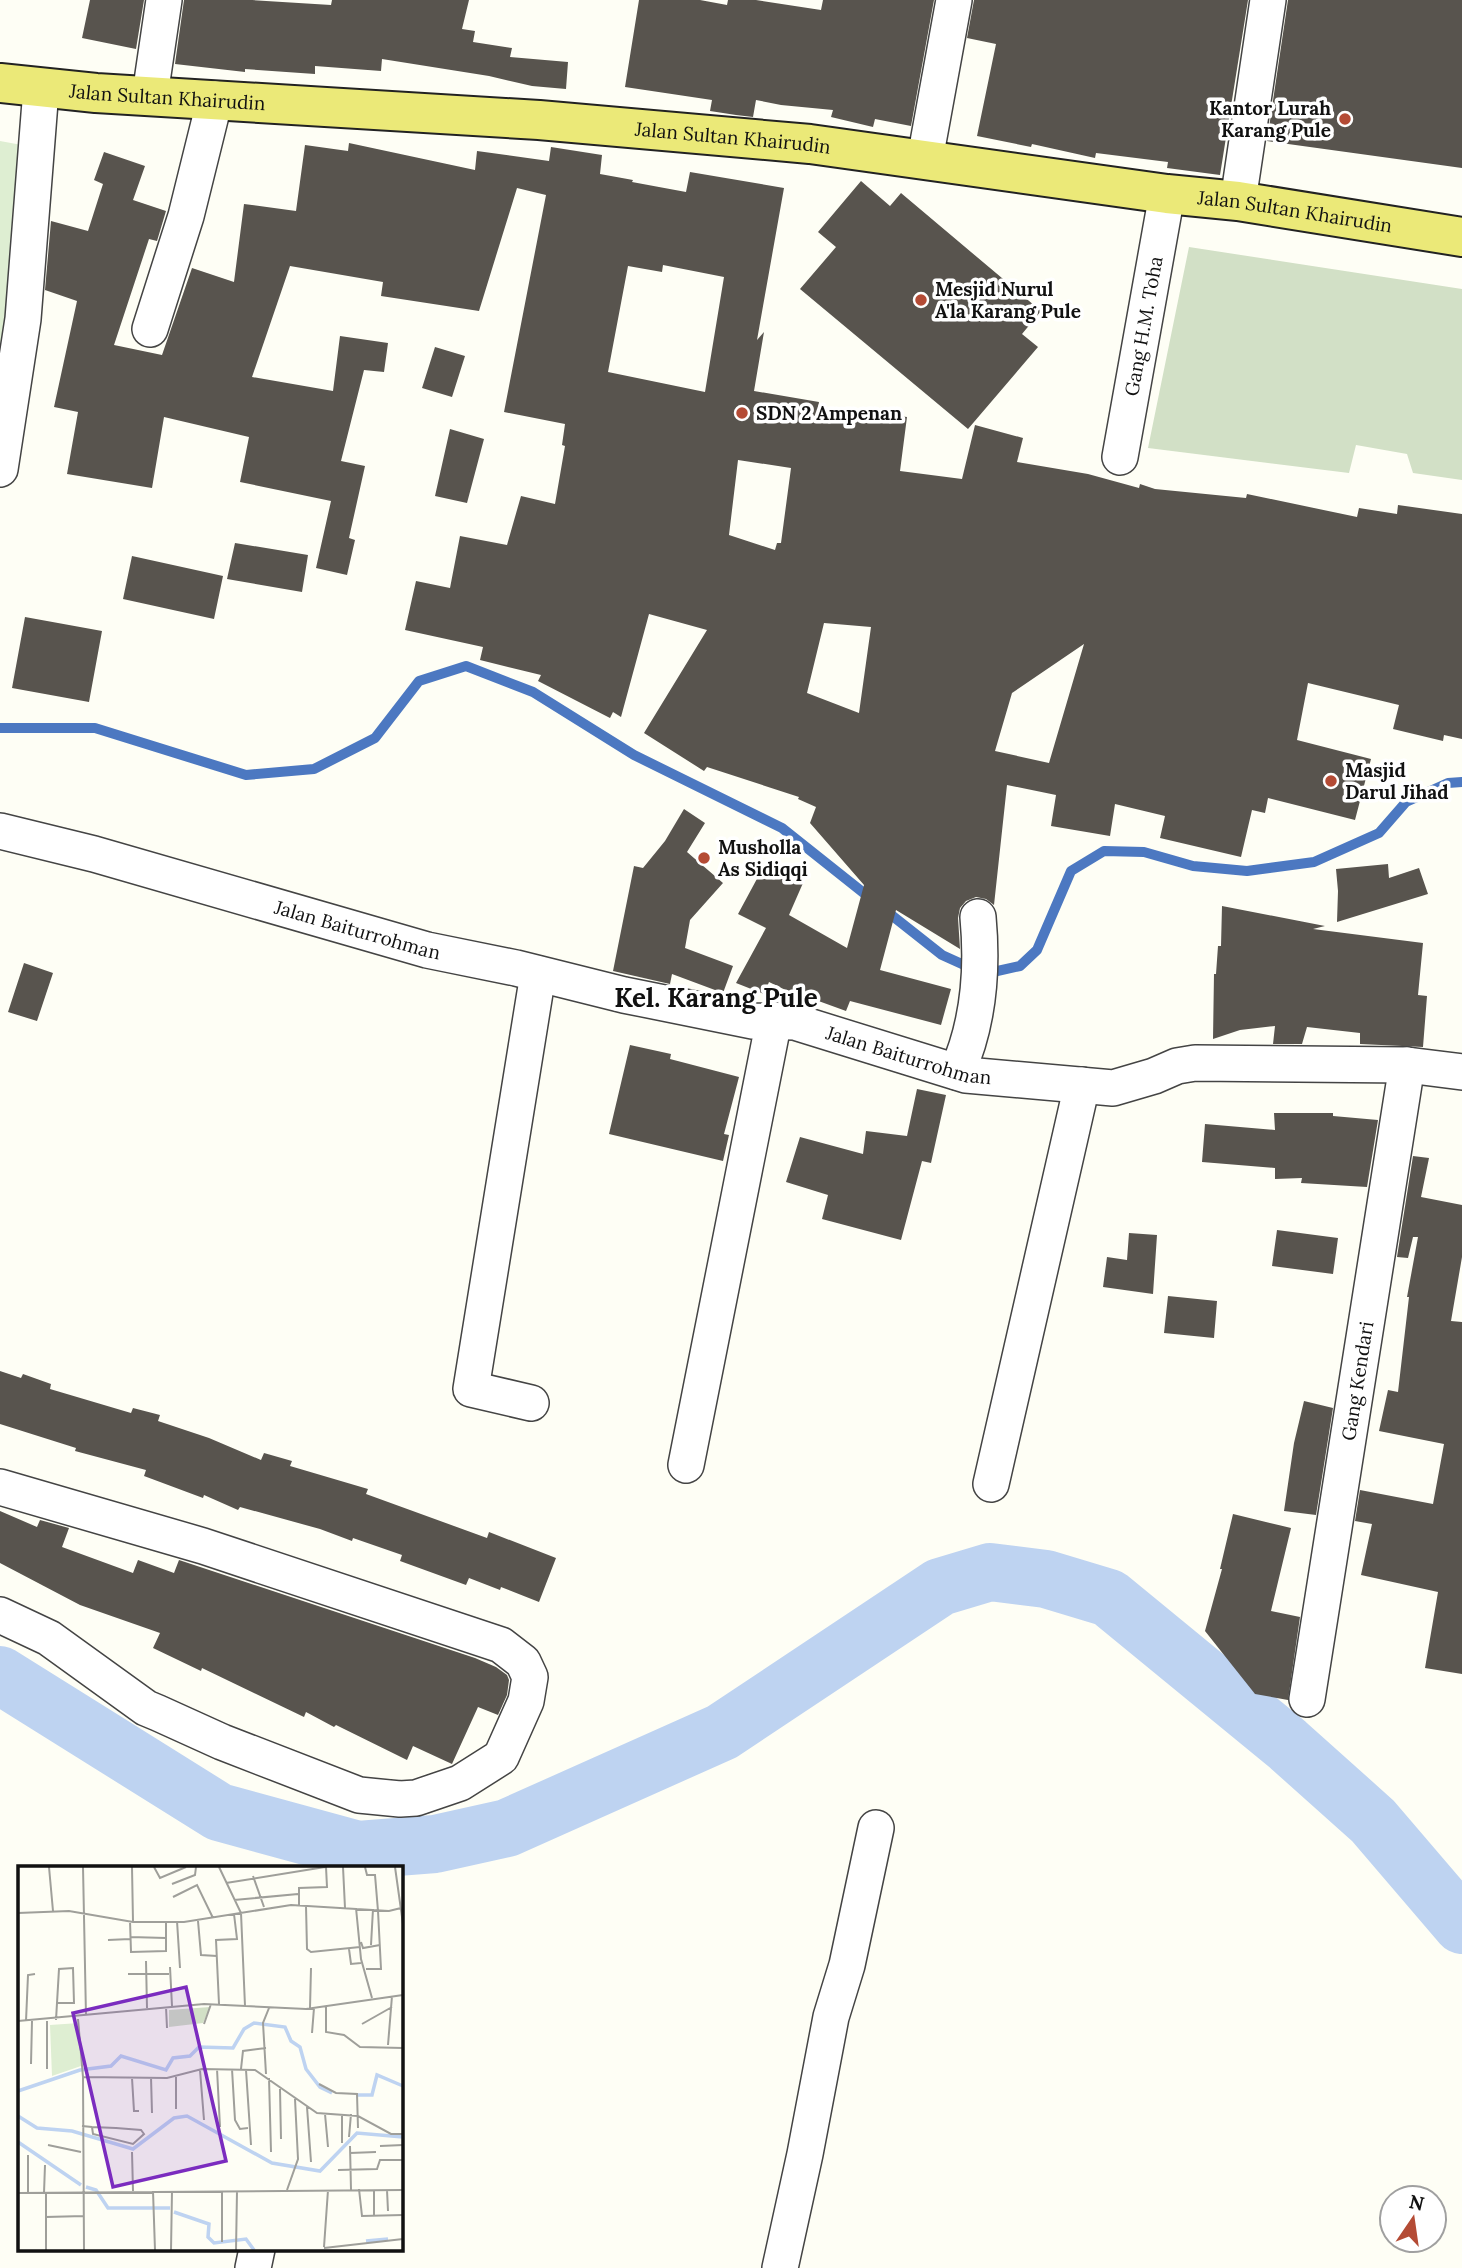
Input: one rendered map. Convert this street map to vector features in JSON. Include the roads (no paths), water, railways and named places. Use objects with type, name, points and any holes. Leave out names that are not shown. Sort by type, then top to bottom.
[{"type":"main road","name":"Jalan Sultan Khairudin","points":[[0,83],[41,89],[675,131],[845,148],[1167,194],[1238,201],[1462,237]]},
{"type":"street","points":[[150,95],[164,0]]},
{"type":"street","points":[[925,159],[954,0]]},
{"type":"street","points":[[1238,201],[1268,0]]},
{"type":"street","points":[[0,469],[23,319],[41,89]]},
{"type":"street","points":[[150,329],[186,216],[215,99]]},
{"type":"street","name":"Gang H.M. Toha","points":[[1120,457],[1167,194]]},
{"type":"street","name":"Jalan Baiturrohman","points":[[0,831],[107,858],[427,950],[753,1021],[795,1022],[957,1073],[1113,1088],[1177,1066],[1195,1063],[1407,1065],[1462,1072]]},
{"type":"street","points":[[957,1073],[967,1050],[975,1018],[980,972],[978,917]]},
{"type":"street","points":[[531,1403],[471,1389],[538,974]]},
{"type":"street","points":[[686,1465],[774,1020]]},
{"type":"street","name":"Gang Kendari","points":[[1307,1699],[1407,1065]]},
{"type":"street","points":[[991,1484],[1082,1085]]},
{"type":"street","points":[[0,1487],[203,1546],[501,1645],[523,1662],[530,1677],[526,1701],[501,1757],[485,1769],[460,1783],[416,1798],[359,1795],[222,1742],[146,1708],[49,1639],[0,1615]]},
{"type":"street","points":[[780,2268],[831,2017],[847,1965],[876,1828]]},
{"type":"street","points":[[253,2268],[257,2250]]},
{"type":"waterway","points":[[0,728],[95,728],[246,775],[314,769],[375,738],[419,681],[466,666],[533,692],[634,755],[782,828],[870,898]]},
{"type":"waterway","points":[[885,910],[942,955],[984,974],[1020,966],[1037,950],[1071,871],[1104,851],[1144,852],[1193,866],[1247,871],[1314,862],[1379,833],[1406,802],[1448,783],[1462,782]]},
{"type":"waterway","points":[[0,1675],[219,1812],[358,1850],[435,1844],[507,1828],[722,1732],[940,1587],[990,1572],[1046,1579],[1109,1598],[1287,1744],[1373,1821],[1462,1925]]},
{"type":"place","name":"Kantor Lurah Karang Pule","points":[[1345,119]]},
{"type":"place","name":"Mesjid Nurul A'la Karang Pule","points":[[921,300]]},
{"type":"place","name":"SDN 2 Ampenan","points":[[742,413]]},
{"type":"place","name":"Masjid Darul Jihad","points":[[1331,781]]},
{"type":"place","name":"Musholla As Sidiqqi","points":[[704,858]]},
{"type":"district","name":"Kel. Karang Pule","points":[[716,998]]}]
